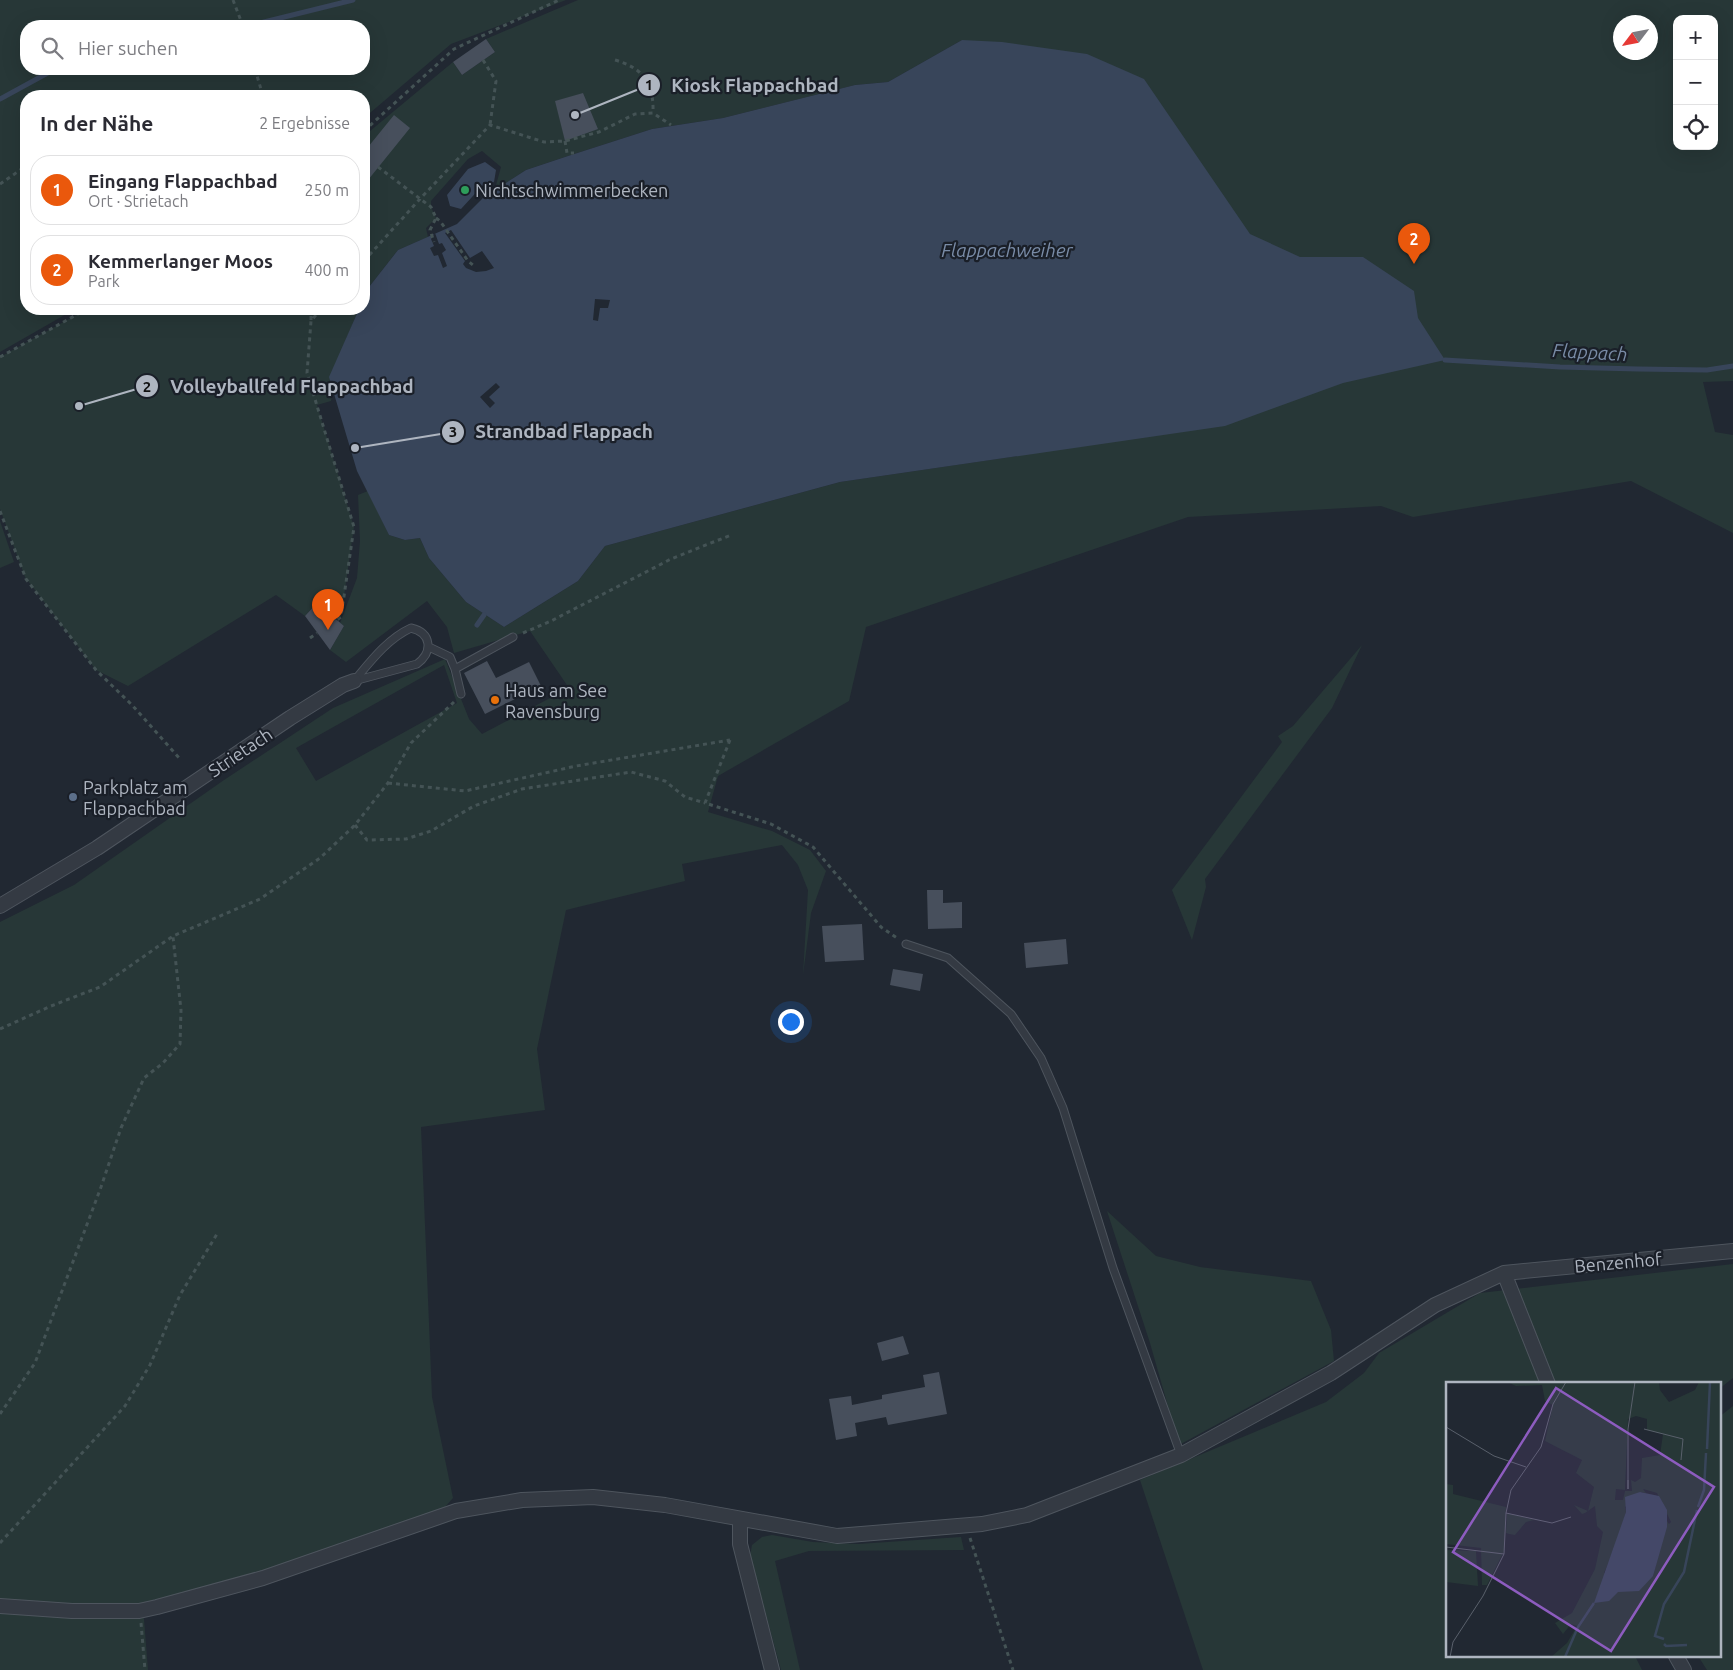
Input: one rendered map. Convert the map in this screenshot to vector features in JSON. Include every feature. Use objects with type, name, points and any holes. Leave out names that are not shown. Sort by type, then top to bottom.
[{"type":"street","name":"Strietach","points":[[0,906],[97,848],[343,685],[354,681]]},
{"type":"street","name":"Benzenhof","points":[[0,1606],[72,1611],[139,1611],[263,1578],[456,1511],[522,1500],[593,1497],[665,1505],[836,1536],[982,1524],[1027,1514],[1180,1455],[1331,1373],[1435,1305],[1504,1273],[1733,1251]]},
{"type":"street","points":[[1504,1273],[1547,1382]]},
{"type":"street","points":[[740,1519],[740,1544],[772,1670]]},
{"type":"street","points":[[1677,1658],[1684,1670]]},
{"type":"lane","name":"Strietach","points":[[411,628],[420,630],[426,637],[428,647],[425,658],[417,664],[354,681],[373,658],[398,634],[411,628]]},
{"type":"lane","points":[[455,669],[513,637]]},
{"type":"lane","points":[[428,647],[450,657],[461,694]]},
{"type":"lane","points":[[906,944],[948,958],[1011,1014],[1041,1058],[1063,1108],[1113,1268],[1180,1455]]},
{"type":"path","points":[[233,0],[241,20]]},
{"type":"path","points":[[370,126],[454,49],[559,0]]},
{"type":"path","points":[[370,254],[490,125],[496,81],[483,60]]},
{"type":"path","points":[[615,60],[629,64],[649,84],[653,98],[653,113]]},
{"type":"path","points":[[257,75],[261,90]]},
{"type":"path","points":[[490,125],[544,142],[564,141],[599,132],[635,114],[653,113],[671,125]]},
{"type":"path","points":[[564,141],[567,153],[574,153]]},
{"type":"path","points":[[378,167],[419,200],[431,207],[436,218],[468,261],[474,266]]},
{"type":"path","points":[[0,184],[20,170]]},
{"type":"path","points":[[434,242],[430,230],[436,218]]},
{"type":"path","points":[[0,357],[76,315]]},
{"type":"path","points":[[311,315],[307,373],[354,527],[341,617],[337,620]]},
{"type":"path","points":[[311,321],[316,315]]},
{"type":"path","points":[[0,510],[26,579],[96,670],[132,705],[181,760]]},
{"type":"path","points":[[513,637],[551,621],[671,559],[731,535]]},
{"type":"path","points":[[310,638],[317,633]]},
{"type":"path","points":[[0,1029],[100,987],[173,936],[260,900],[320,858],[355,825],[388,783],[411,743],[461,694]]},
{"type":"path","points":[[388,783],[465,791],[576,766],[730,740],[705,803]]},
{"type":"path","points":[[355,825],[367,840],[406,839],[432,831],[474,806],[522,789],[631,772],[665,781],[685,797],[771,824],[813,847],[881,927],[906,944]]},
{"type":"path","points":[[0,1414],[35,1363],[121,1128],[144,1078],[163,1063],[180,1044],[181,1010],[173,936]]},
{"type":"path","points":[[0,1543],[125,1406],[150,1365],[180,1295],[217,1234]]},
{"type":"path","points":[[966,1526],[1013,1670]]},
{"type":"path","points":[[139,1611],[145,1670]]},
{"type":"shaded area","points":[[0,0],[566,0],[451,44],[370,113],[370,90],[20,90],[20,315],[65,315],[0,352]]},
{"type":"shaded area","points":[[578,0],[1733,0],[1733,381],[1703,382],[1715,432],[1733,435],[1733,533],[1631,481],[1413,517],[1381,506],[1188,517],[866,627],[849,701],[718,776],[708,812],[772,831],[810,850],[826,871],[811,913],[803,975],[808,890],[798,865],[782,845],[682,864],[685,881],[566,910],[537,1049],[545,1110],[421,1127],[432,1397],[453,1498],[445,1507],[272,1572],[141,1606],[144,1619],[148,1670],[0,1670],[0,922],[74,885],[224,780],[333,708],[445,659],[469,719],[482,734],[569,688],[530,631],[454,653],[447,627],[427,601],[346,662],[330,650],[344,626],[340,623],[357,578],[360,541],[358,495],[368,491],[389,535],[405,540],[420,538],[429,558],[466,602],[504,627],[578,581],[605,546],[840,482],[1017,456],[962,40],[888,82],[855,85],[723,118],[652,129],[526,170],[484,197],[496,185],[501,167],[482,151],[468,159],[431,201],[431,207],[436,218],[426,228],[428,237],[398,250],[370,286],[370,131],[453,62],[462,75],[495,52],[486,39]],"holes":[[[444,665],[457,703],[316,781],[296,748]]]},
{"type":"shaded area","points":[[76,315],[356,315],[340,354],[331,401],[317,405],[354,527],[341,617],[317,603],[305,616],[276,595],[128,686],[96,670],[25,577],[0,509],[0,357]]},
{"type":"shaded area","points":[[0,521],[14,562],[0,568]]},
{"type":"shaded area","points":[[1362,645],[1332,708],[1205,879],[1206,887],[1192,940],[1172,890],[1282,742],[1278,736],[1293,726]]},
{"type":"shaded area","points":[[1107,1211],[1156,1256],[1200,1267],[1311,1281],[1331,1330],[1334,1361],[1179,1445],[1150,1343]]},
{"type":"shaded area","points":[[1733,1264],[1733,1378],[1720,1388],[1720,1382],[1446,1382],[1446,1658],[1636,1658],[1642,1670],[1203,1670],[1140,1480],[1326,1402],[1364,1373],[1379,1353],[1480,1293]]},
{"type":"shaded area","points":[[1733,1406],[1733,1670],[1707,1670],[1699,1658],[1720,1658],[1720,1416]]},
{"type":"shaded area","points":[[772,1535],[813,1542],[858,1544],[961,1537],[964,1550],[809,1551],[775,1561],[800,1670],[781,1670],[750,1556],[752,1545],[762,1537]]},
{"type":"water","name":"Flappachweiher","points":[[962,40],[1002,42],[1087,54],[1144,79],[1250,234],[1300,257],[1363,257],[1414,291],[1418,318],[1445,360],[1343,383],[1225,426],[840,482],[605,546],[578,581],[504,627],[466,602],[429,558],[420,538],[405,540],[389,535],[357,471],[329,377],[356,315],[370,315],[370,286],[398,250],[457,224],[484,197],[526,170],[652,129],[723,118],[855,85],[888,82]]},
{"type":"water","name":"Nichtschwimmerbecken","points":[[485,162],[496,170],[494,182],[483,185],[461,209],[450,206],[447,195],[468,169]]},
{"type":"pier","points":[[451,230],[470,258],[482,251],[494,268],[476,272],[466,268],[463,264],[465,261],[445,233]]},
{"type":"pier","points":[[435,233],[439,244],[442,243],[446,250],[442,253],[447,266],[443,268],[438,255],[434,256],[430,248],[434,246],[431,239]]},
{"type":"pier","points":[[595,299],[610,300],[608,308],[600,308],[598,321],[593,320]]},
{"type":"pier","points":[[496,383],[500,387],[489,397],[495,403],[490,408],[480,397]]},
{"type":"building","points":[[486,39],[495,52],[462,75],[453,62]]},
{"type":"building","points":[[583,93],[598,129],[565,141],[555,101]]},
{"type":"building","points":[[394,115],[410,128],[370,178],[370,145]]},
{"type":"building","points":[[317,603],[344,626],[330,650],[305,616]]},
{"type":"building","name":"Haus am See Ravensburg","points":[[487,661],[496,678],[529,662],[541,686],[485,714],[464,673]]},
{"type":"building","points":[[927,890],[943,890],[943,903],[962,902],[962,928],[928,929]]},
{"type":"building","points":[[862,924],[864,960],[825,962],[822,926]]},
{"type":"building","points":[[1066,939],[1068,964],[1026,968],[1024,943]]},
{"type":"building","points":[[893,969],[923,974],[920,991],[890,985]]},
{"type":"building","points":[[903,1336],[909,1354],[882,1361],[877,1343]]},
{"type":"building","points":[[939,1372],[947,1414],[888,1425],[886,1417],[855,1423],[857,1436],[836,1440],[829,1399],[851,1396],[852,1405],[882,1399],[882,1395],[925,1387],[923,1375]]},
{"type":"waterway","points":[[272,20],[353,0]]},
{"type":"waterway","points":[[0,99],[44,75]]},
{"type":"waterway","name":"Flappach","points":[[1445,360],[1560,367],[1638,369],[1707,370],[1733,366]]},
{"type":"waterway","name":"Flappach","points":[[477,625],[484,615]]},
{"type":"place","name":"Kiosk Flappachbad","points":[[575,115]]},
{"type":"place","name":"Nichtschwimmerbecken","points":[[465,190]]},
{"type":"place","name":"Kemmerlanger Moos","points":[[1414,264]]},
{"type":"place","name":"Volleyballfeld Flappachbad","points":[[79,406]]},
{"type":"place","name":"Strandbad Flappach","points":[[355,448]]},
{"type":"place","name":"Eingang Flappachbad","points":[[328,630]]},
{"type":"place","name":"Haus am See Ravensburg","points":[[495,700]]},
{"type":"place","name":"Parkplatz am Flappachbad","points":[[73,797]]}]
